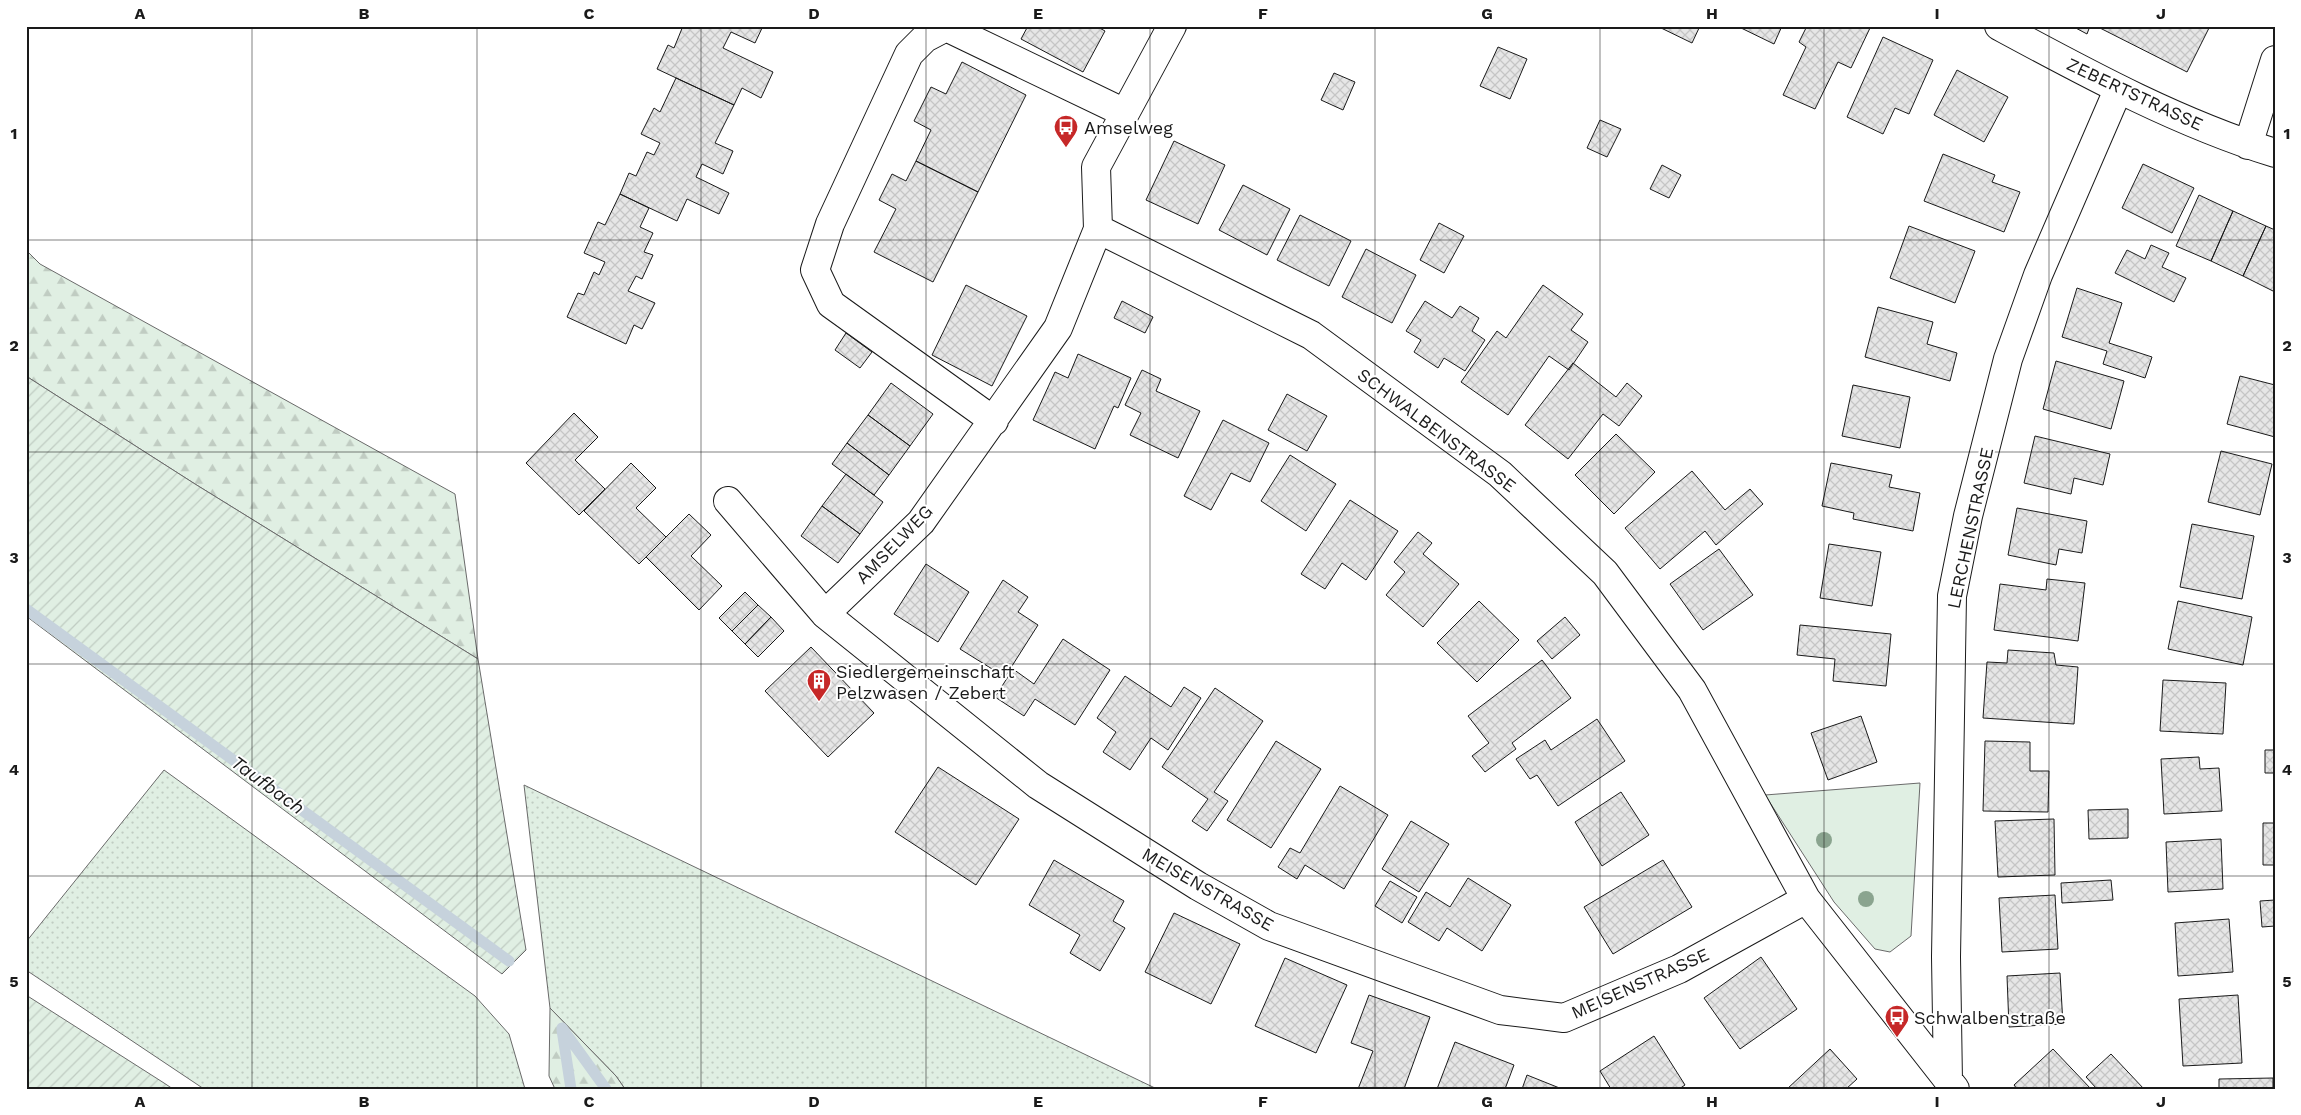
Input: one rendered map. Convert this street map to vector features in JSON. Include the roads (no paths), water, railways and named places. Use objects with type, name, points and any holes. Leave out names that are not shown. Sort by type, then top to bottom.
[{"type":"street","name":"AMSELWEG","points":[[824,614],[921,522],[1058,328],[1098,230],[1096,167],[1172,26]]},
{"type":"street","name":"ZEBERTSTRASSE","points":[[1999,26],[2118,90],[2248,145],[2275,153]]},
{"type":"street","points":[[994,421],[831,304],[815,270],[830,224],[909,54],[924,38],[946,27],[1125,112]]},
{"type":"street","points":[[2248,145],[2275,60]]},
{"type":"street","name":"LERCHENSTRASSE","points":[[1951,1085],[1946,957],[1952,596],[1968,516],[2008,359],[2038,275],[2118,90]]},
{"type":"street","name":"SCHWALBENSTRASSE","points":[[1098,230],[1311,335],[1500,474],[1598,566],[1692,690],[1806,899],[1951,1085]]},
{"type":"street","name":"MEISENSTRASSE","points":[[728,501],[824,614],[1038,785],[1198,886],[1268,926],[1500,1010],[1564,1018],[1679,970],[1806,899]]},
{"type":"waterway","name":"Taufbach","points":[[26,609],[509,961]]},
{"type":"waterway","name":"Taufbach","points":[[562,1028],[606,1089]]},
{"type":"waterway","points":[[562,1030],[571,1089]]},
{"type":"place","name":"Amselweg","points":[[1066,148]]},
{"type":"place","name":"Siedlergemeinschaft Pelzwasen / Zebert","points":[[819,702]]},
{"type":"place","name":"Schwalbenstraße","points":[[1897,1038]]}]
